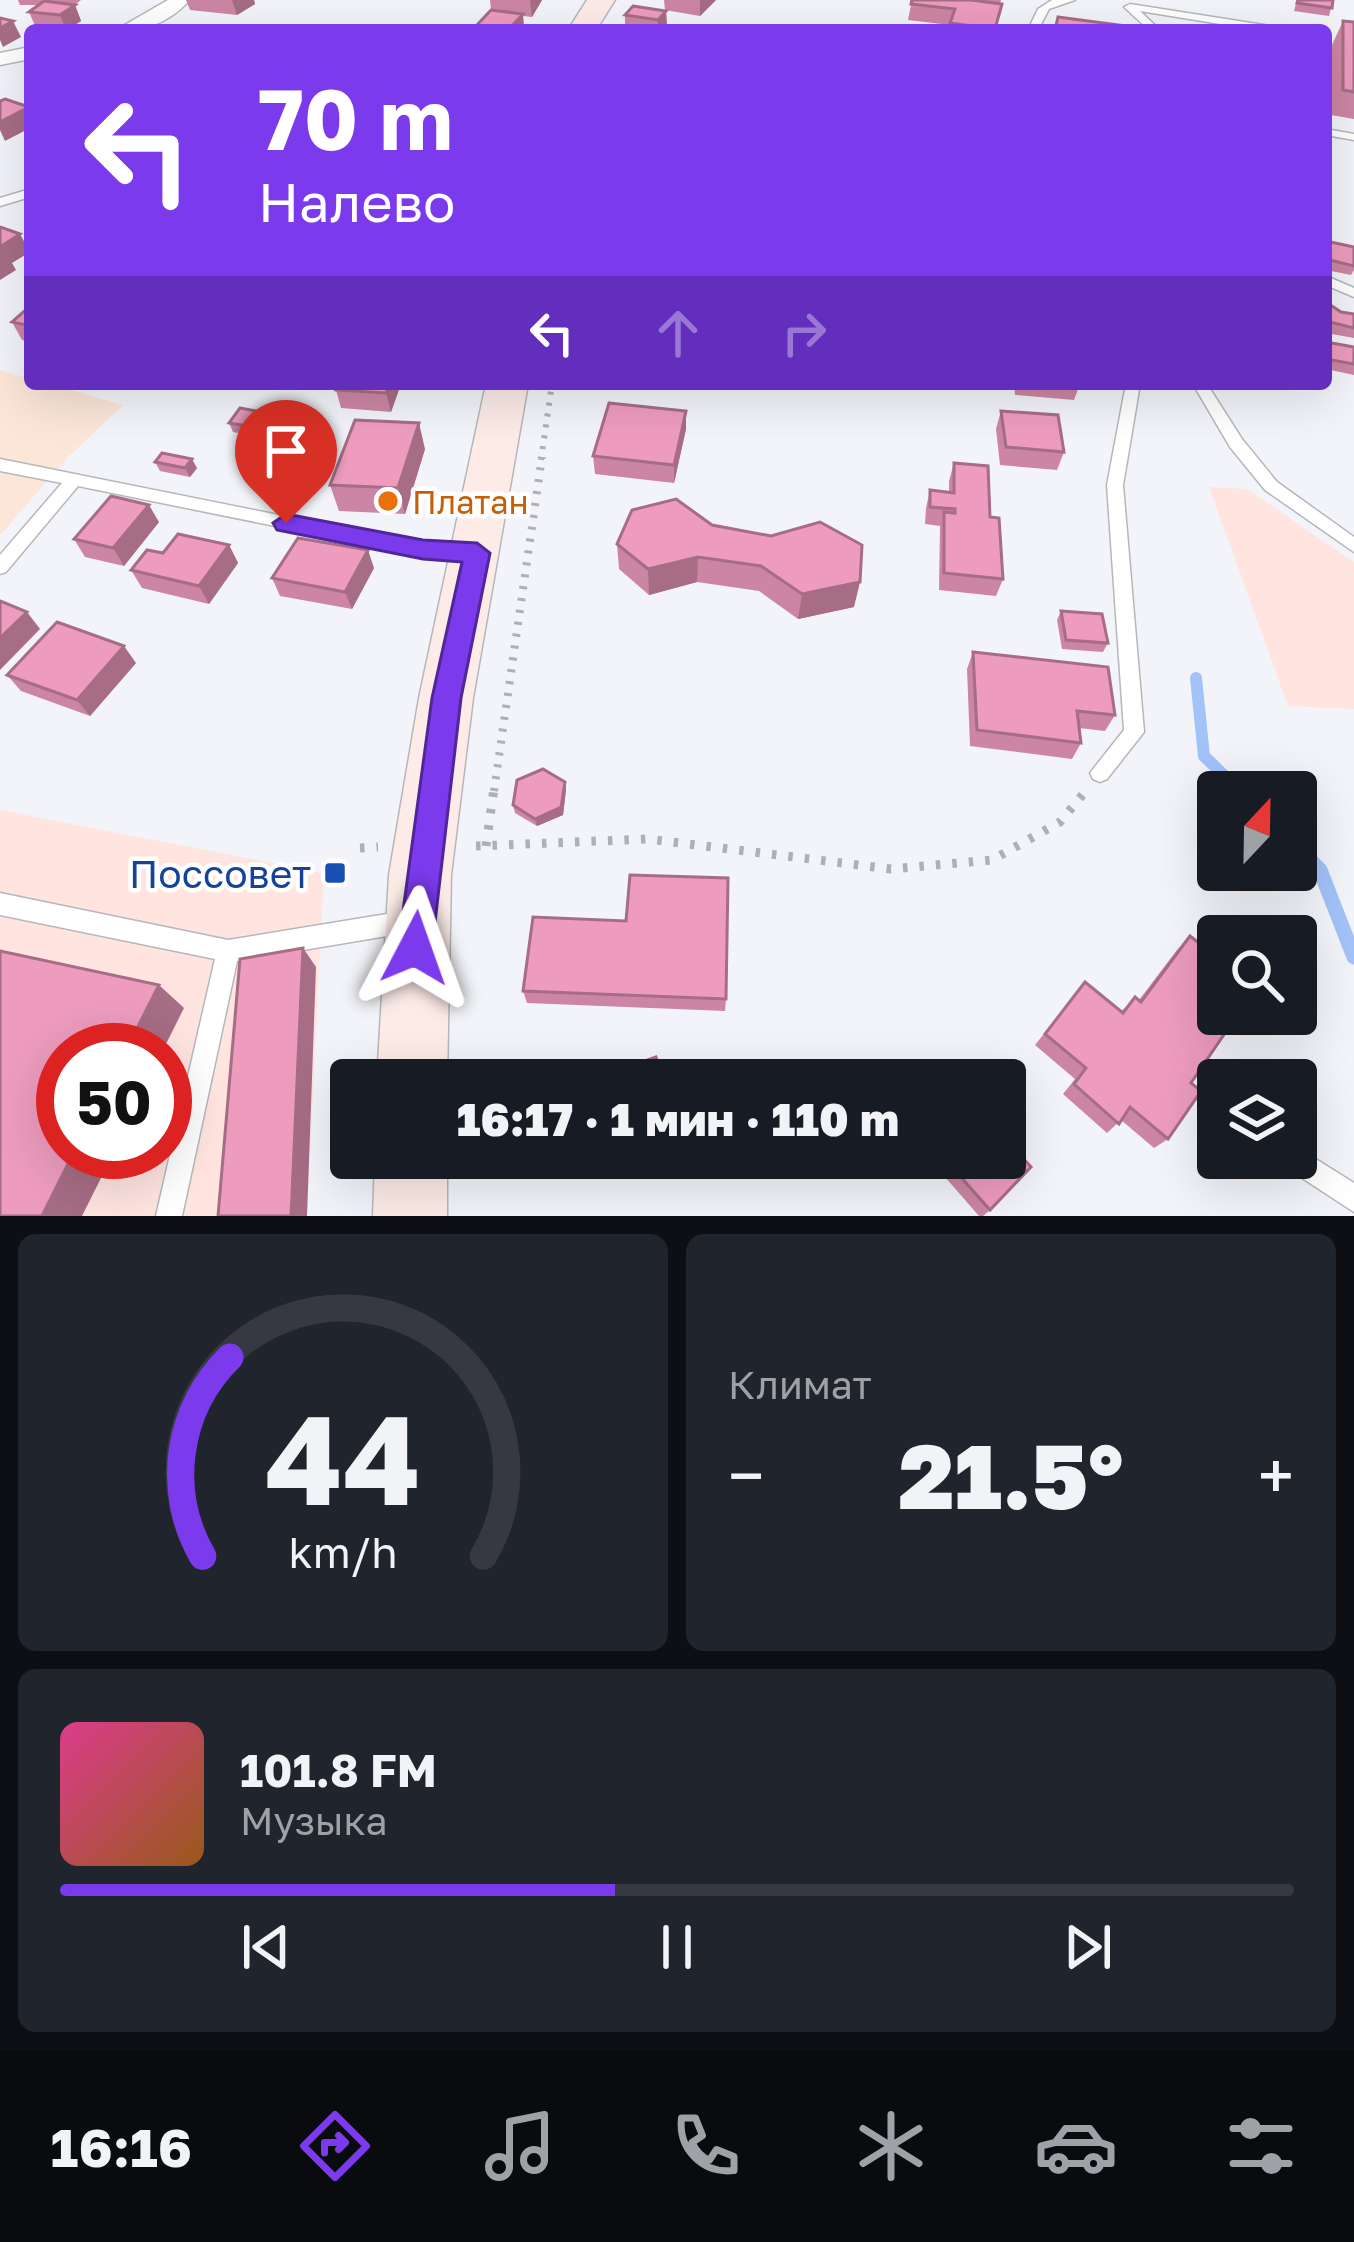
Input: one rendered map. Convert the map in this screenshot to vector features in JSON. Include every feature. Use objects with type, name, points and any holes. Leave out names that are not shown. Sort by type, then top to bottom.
[{"type":"main road","points":[[413,1059],[416,920],[446,698],[506,390]]},
{"type":"main road","points":[[410,1216],[411,1179]]},
{"type":"street","points":[[143,24],[180,0]]},
{"type":"lane","points":[[1034,24],[1036,15],[1050,2],[1070,0]]},
{"type":"lane","points":[[1125,4],[1148,24]]},
{"type":"lane","points":[[1125,4],[1241,24]]},
{"type":"lane","points":[[1100,773],[1134,732],[1115,485],[1131,390]]},
{"type":"lane","points":[[1204,390],[1236,442],[1271,485],[1354,546]]},
{"type":"lane","points":[[0,465],[423,550],[477,553]]},
{"type":"lane","points":[[0,567],[72,482]]},
{"type":"lane","points":[[0,904],[228,951],[416,920]]},
{"type":"lane","points":[[169,1216],[228,951]]},
{"type":"lane","points":[[1317,1173],[1354,1199]]},
{"type":"path","points":[[551,390],[481,846],[648,839],[891,869],[992,860],[1060,822],[1100,773]]},
{"type":"shaded area","points":[[0,370],[24,377],[24,390],[70,390],[123,405],[68,457],[0,535]]},
{"type":"shaded area","points":[[1209,487],[1247,489],[1354,562],[1354,709],[1288,706]]},
{"type":"shaded area","points":[[0,810],[324,873],[307,1216],[0,1216]]},
{"type":"building","points":[[912,0],[971,0],[1002,4],[996,24],[958,24],[950,23],[955,9],[911,4]]},
{"type":"building","points":[[1298,0],[1333,0],[1332,8]]},
{"type":"building","points":[[44,1],[75,5],[60,15],[29,12]]},
{"type":"building","points":[[633,6],[666,11],[658,20],[625,15]]},
{"type":"building","points":[[491,10],[523,14],[514,24],[478,24]]},
{"type":"building","points":[[1058,17],[1111,24],[1056,24]]},
{"type":"building","points":[[1343,21],[1354,22],[1354,92],[1343,90]]},
{"type":"building","points":[[0,101],[24,105],[24,110],[0,122]]},
{"type":"building","points":[[0,227],[20,234],[0,247]]},
{"type":"building","points":[[1332,242],[1354,247],[1354,266],[1332,260]]},
{"type":"building","points":[[1332,306],[1354,314],[1354,328],[1332,322]]},
{"type":"building","points":[[1332,343],[1354,347],[1354,364],[1332,360]]},
{"type":"building","points":[[609,403],[686,411],[674,465],[593,456]]},
{"type":"building","points":[[240,408],[293,418],[283,432],[229,423]]},
{"type":"building","points":[[1001,411],[1058,415],[1064,452],[1006,447]]},
{"type":"building","points":[[355,420],[419,423],[398,488],[330,485]]},
{"type":"building","points":[[162,453],[192,459],[185,468],[155,462]]},
{"type":"building","points":[[954,463],[988,466],[990,517],[999,518],[1003,579],[944,573],[944,512],[955,513],[955,509],[930,507],[930,490],[954,493]]},
{"type":"building","points":[[111,496],[149,505],[113,548],[74,539]]},
{"type":"building","points":[[676,499],[712,525],[771,536],[820,522],[862,545],[860,582],[802,594],[761,566],[698,557],[648,569],[617,544],[632,510]]},
{"type":"building","points":[[178,534],[229,545],[199,586],[131,570],[147,550],[163,553]]},
{"type":"building","points":[[298,538],[368,550],[345,592],[272,578]]},
{"type":"building","points":[[0,601],[27,612],[0,638]]},
{"type":"building","points":[[1061,611],[1102,614],[1108,643],[1066,640]]},
{"type":"building","points":[[57,622],[124,646],[77,700],[7,675]]},
{"type":"building","points":[[973,652],[1108,667],[1115,715],[1077,711],[1081,743],[977,730]]},
{"type":"building","points":[[543,769],[565,782],[561,807],[535,819],[513,805],[517,780]]},
{"type":"building","points":[[630,875],[728,878],[726,999],[523,991],[533,917],[626,921]]},
{"type":"building","points":[[1190,936],[1197,942],[1197,1035],[1224,1035],[1207,1059],[1197,1059],[1197,1074],[1191,1083],[1197,1097],[1168,1139],[1130,1107],[1119,1124],[1074,1084],[1086,1068],[1045,1034],[1085,982],[1123,1013],[1135,997],[1141,1002]]},
{"type":"building","points":[[303,948],[291,1216],[218,1216],[240,959]]},
{"type":"building","points":[[0,951],[159,985],[140,1023],[36,1023],[36,1179],[60,1179],[42,1216],[0,1216]]},
{"type":"building","points":[[963,1179],[1020,1179],[990,1210]]},
{"type":"waterway","points":[[1196,678],[1204,756],[1219,771]]},
{"type":"waterway","points":[[1317,867],[1354,957]]},
{"type":"place","name":"Платан","points":[[388,501]]},
{"type":"place","name":"Поссовет","points":[[335,873]]},
{"type":"route","points":[[286,523],[423,550],[477,553],[446,698],[415,948]]}]
